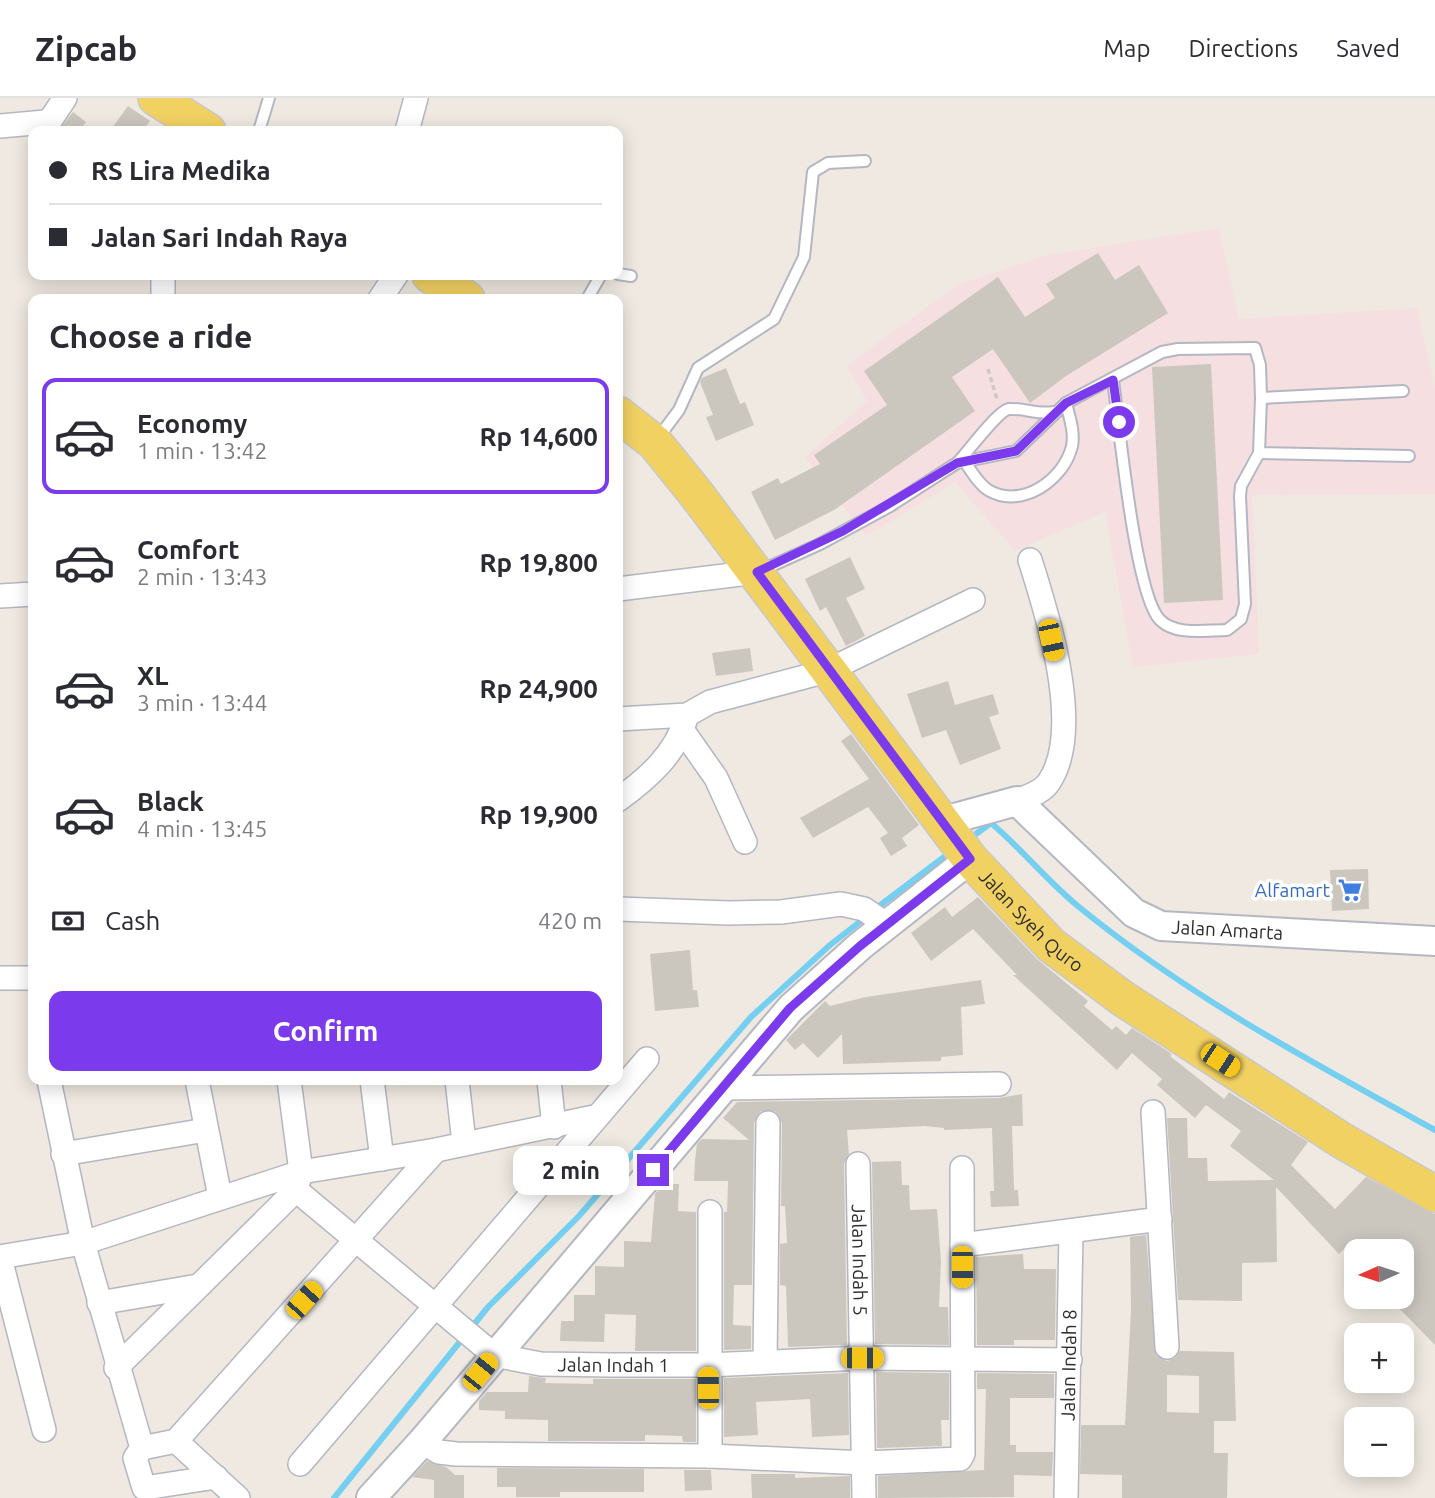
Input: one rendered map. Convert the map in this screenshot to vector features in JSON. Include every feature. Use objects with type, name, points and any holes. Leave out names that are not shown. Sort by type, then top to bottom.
[{"type":"main road","points":[[156,98],[198,126]]},
{"type":"main road","points":[[438,280],[459,294]]},
{"type":"main road","name":"Jalan Syeh Quro","points":[[623,418],[655,443],[757,572],[827,671],[958,841],[1051,945],[1122,998],[1341,1140],[1435,1194]]},
{"type":"street","points":[[0,126],[51,119],[65,98]]},
{"type":"street","points":[[408,126],[415,98]]},
{"type":"street","points":[[371,1498],[422,1442],[489,1351],[724,1088],[790,1008],[876,917],[958,841],[1017,800],[1039,792],[1049,782],[1062,749],[1065,703],[1043,601],[1030,560]]},
{"type":"street","points":[[623,588],[757,572]]},
{"type":"street","points":[[0,596],[28,594]]},
{"type":"street","points":[[623,796],[655,770],[685,723],[710,702],[827,671],[973,600]]},
{"type":"street","points":[[623,719],[685,723]]},
{"type":"street","points":[[685,723],[716,778],[745,842]]},
{"type":"street","name":"Jalan Amarta","points":[[1017,800],[1080,864],[1146,921],[1177,929],[1435,941]]},
{"type":"street","points":[[623,909],[781,912],[842,904],[876,917]]},
{"type":"street","points":[[0,978],[28,984]]},
{"type":"street","points":[[300,1464],[446,1312],[594,1117],[647,1059]]},
{"type":"street","points":[[724,1088],[999,1084]]},
{"type":"street","points":[[50,1085],[83,1243],[142,1448]]},
{"type":"street","points":[[198,1085],[220,1198]]},
{"type":"street","points":[[289,1085],[298,1181],[359,1240],[489,1351]]},
{"type":"street","points":[[373,1085],[382,1159]]},
{"type":"street","points":[[458,1085],[464,1143]]},
{"type":"street","points":[[550,1085],[554,1127]]},
{"type":"street","points":[[1153,1112],[1167,1347]]},
{"type":"street","points":[[44,1430],[4,1288],[0,1257],[83,1243],[220,1198],[382,1159],[594,1117]]},
{"type":"street","points":[[765,1361],[768,1123]]},
{"type":"street","points":[[63,1154],[206,1130]]},
{"type":"street","points":[[216,1477],[144,1488],[135,1458],[142,1448],[176,1441],[359,1240],[436,1150]]},
{"type":"street","name":"Jalan Indah 5","points":[[858,1164],[864,1498]]},
{"type":"street","points":[[422,1442],[439,1452],[456,1454],[710,1456],[865,1463],[962,1458],[962,1168]]},
{"type":"street","points":[[117,1368],[298,1181]]},
{"type":"street","points":[[710,1212],[710,1456]]},
{"type":"street","points":[[962,1245],[1071,1233],[1160,1219]]},
{"type":"street","name":"Jalan Indah 8","points":[[1066,1498],[1071,1233]]},
{"type":"street","points":[[99,1303],[198,1286]]},
{"type":"street","name":"Jalan Indah 1","points":[[489,1351],[541,1364],[708,1365],[862,1358],[1070,1360]]},
{"type":"street","points":[[176,1441],[238,1498]]},
{"type":"lane","points":[[261,126],[270,98]]},
{"type":"lane","points":[[655,443],[679,410],[698,368],[774,319],[804,257],[813,172],[828,163],[865,161]]},
{"type":"lane","points":[[623,275],[631,276]]},
{"type":"lane","points":[[757,572],[843,531],[960,462],[989,430],[992,419],[1000,412],[1010,409],[1038,414],[1062,407],[1162,352],[1255,348],[1259,356],[1261,398],[1258,453],[1241,486],[1240,496],[1245,604],[1241,619],[1227,630],[1171,627],[1156,613],[1143,582],[1113,380]]},
{"type":"lane","points":[[1261,398],[1403,391]]},
{"type":"lane","points":[[960,462],[1016,451],[1062,407]]},
{"type":"lane","points":[[960,462],[985,488],[999,495],[1024,495],[1040,488],[1053,478],[1072,446],[1073,432],[1062,407]]},
{"type":"lane","points":[[1258,453],[1409,456]]},
{"type":"path","points":[[988,369],[1000,412]]},
{"type":"shaded area","points":[[1219,228],[1239,319],[1417,308],[1435,388],[1435,494],[1252,495],[1259,654],[1133,667],[1105,512],[1015,551],[955,482],[866,536],[805,457],[867,401],[847,365],[959,284],[1047,255]]},
{"type":"building","points":[[128,106],[150,121],[146,126],[114,126]]},
{"type":"building","points":[[73,112],[86,122],[83,126],[62,126]]},
{"type":"building","points":[[1098,253],[1115,280],[1139,265],[1168,313],[1066,376],[1030,403],[993,349],[952,377],[975,411],[834,510],[775,540],[751,492],[778,478],[781,484],[820,464],[814,455],[887,405],[864,371],[998,277],[1025,317],[1055,298],[1046,284]]},
{"type":"building","points":[[1211,364],[1223,600],[1164,603],[1152,367]]},
{"type":"building","points":[[726,368],[740,404],[745,402],[754,425],[716,441],[706,417],[713,415],[700,382],[702,378]]},
{"type":"building","points":[[850,557],[865,589],[846,598],[865,636],[846,646],[826,607],[820,611],[805,579]]},
{"type":"building","points":[[750,648],[753,671],[716,676],[712,653]]},
{"type":"building","points":[[948,681],[955,705],[993,694],[999,714],[989,717],[1001,749],[960,765],[946,730],[922,738],[907,694]]},
{"type":"building","points":[[851,734],[919,825],[902,838],[907,846],[891,856],[880,838],[888,833],[868,807],[813,838],[800,818],[869,779],[841,741]]},
{"type":"building","name":"Alfamart","points":[[1368,869],[1369,909],[1332,911],[1330,870]]},
{"type":"building","points":[[978,897],[1037,959],[1088,1001],[1084,1006],[1112,1030],[1116,1026],[1126,1035],[1132,1028],[1172,1054],[1170,1056],[1224,1099],[1229,1092],[1308,1142],[1291,1165],[1335,1209],[1366,1177],[1435,1214],[1435,1345],[1400,1309],[1414,1309],[1414,1239],[1344,1239],[1344,1249],[1339,1254],[1276,1187],[1277,1262],[1242,1263],[1242,1301],[1178,1300],[1167,1118],[1187,1118],[1188,1158],[1207,1158],[1208,1181],[1274,1180],[1230,1146],[1241,1131],[1206,1105],[1195,1118],[1157,1085],[1162,1079],[1132,1053],[1117,1070],[1013,975],[1017,975],[973,929],[931,961],[911,933],[945,907],[952,917]]},
{"type":"building","points":[[690,950],[693,990],[697,990],[699,1007],[655,1011],[650,954]]},
{"type":"building","points":[[981,980],[985,1004],[961,1007],[963,1055],[941,1057],[941,1061],[843,1064],[842,1034],[818,1058],[803,1043],[795,1050],[786,1040],[825,1001],[830,1006],[866,997]]},
{"type":"building","points":[[1022,1094],[1023,1126],[1012,1126],[1014,1190],[1018,1190],[1019,1206],[991,1207],[990,1191],[994,1191],[992,1128],[944,1130],[924,1126],[847,1130],[849,1154],[844,1164],[847,1345],[788,1347],[786,1286],[780,1285],[780,1244],[787,1243],[785,1206],[781,1206],[782,1123],[775,1111],[761,1111],[754,1123],[752,1285],[734,1285],[733,1325],[751,1326],[751,1349],[724,1350],[724,1212],[727,1212],[728,1181],[694,1181],[695,1160],[697,1144],[702,1139],[749,1140],[723,1118],[737,1102],[999,1098]]},
{"type":"building","points":[[901,1161],[902,1185],[909,1185],[910,1210],[937,1209],[941,1261],[939,1307],[948,1307],[949,1345],[875,1344],[872,1162]]},
{"type":"building","points":[[663,1184],[679,1184],[678,1211],[696,1212],[696,1351],[635,1351],[636,1315],[605,1314],[604,1342],[560,1341],[561,1321],[574,1321],[574,1295],[595,1295],[595,1266],[624,1267],[624,1241],[651,1242],[655,1194]]},
{"type":"building","points":[[1146,1235],[1156,1355],[1167,1361],[1175,1358],[1180,1351],[1234,1352],[1236,1421],[1214,1421],[1214,1453],[1228,1453],[1227,1498],[1122,1498],[1122,1475],[1080,1474],[1081,1425],[1125,1425],[1131,1310],[1130,1237]],"holes":[[[1167,1375],[1199,1376],[1199,1413],[1167,1412]]]},
{"type":"building","points":[[1023,1254],[1024,1269],[1056,1269],[1055,1340],[1014,1340],[1014,1345],[977,1345],[976,1257]]},
{"type":"building","points":[[876,1372],[949,1373],[949,1420],[941,1420],[942,1446],[877,1448]]},
{"type":"building","points":[[848,1373],[849,1435],[812,1437],[810,1399],[756,1402],[758,1435],[724,1437],[724,1378]]},
{"type":"building","points":[[977,1373],[1054,1374],[1054,1398],[1010,1398],[1010,1445],[1016,1445],[1016,1452],[1053,1452],[1052,1476],[1014,1475],[1014,1497],[878,1498],[878,1476],[984,1470],[986,1389],[977,1389]]},
{"type":"building","points":[[529,1376],[546,1378],[545,1383],[593,1384],[593,1379],[696,1379],[696,1442],[683,1442],[682,1436],[645,1435],[645,1441],[548,1441],[548,1420],[505,1419],[505,1411],[479,1410],[479,1401],[487,1392],[528,1392]]},
{"type":"building","points":[[427,1461],[446,1467],[455,1475],[464,1475],[464,1498],[434,1498],[434,1480],[412,1477]]},
{"type":"building","points":[[497,1468],[644,1469],[644,1492],[560,1492],[560,1497],[516,1497],[516,1487],[497,1487]]},
{"type":"building","points":[[684,1470],[711,1470],[712,1490],[685,1491]]},
{"type":"building","points":[[751,1474],[795,1474],[795,1478],[850,1476],[850,1498],[752,1498]]},
{"type":"waterway","points":[[969,839],[991,823],[1068,897],[1163,970],[1252,1027],[1435,1130]]},
{"type":"waterway","points":[[874,910],[952,851]]},
{"type":"waterway","points":[[334,1498],[488,1307],[579,1216],[751,1017],[830,945],[866,917]]},
{"type":"place","name":"Alfamart","points":[[1350,890]]},
{"type":"route","points":[[653,1170],[790,1008],[860,946],[970,859],[897,758],[827,671],[757,572],[804,552],[890,506],[957,463],[1016,451],[1066,403],[1113,380],[1119,422]]}]
